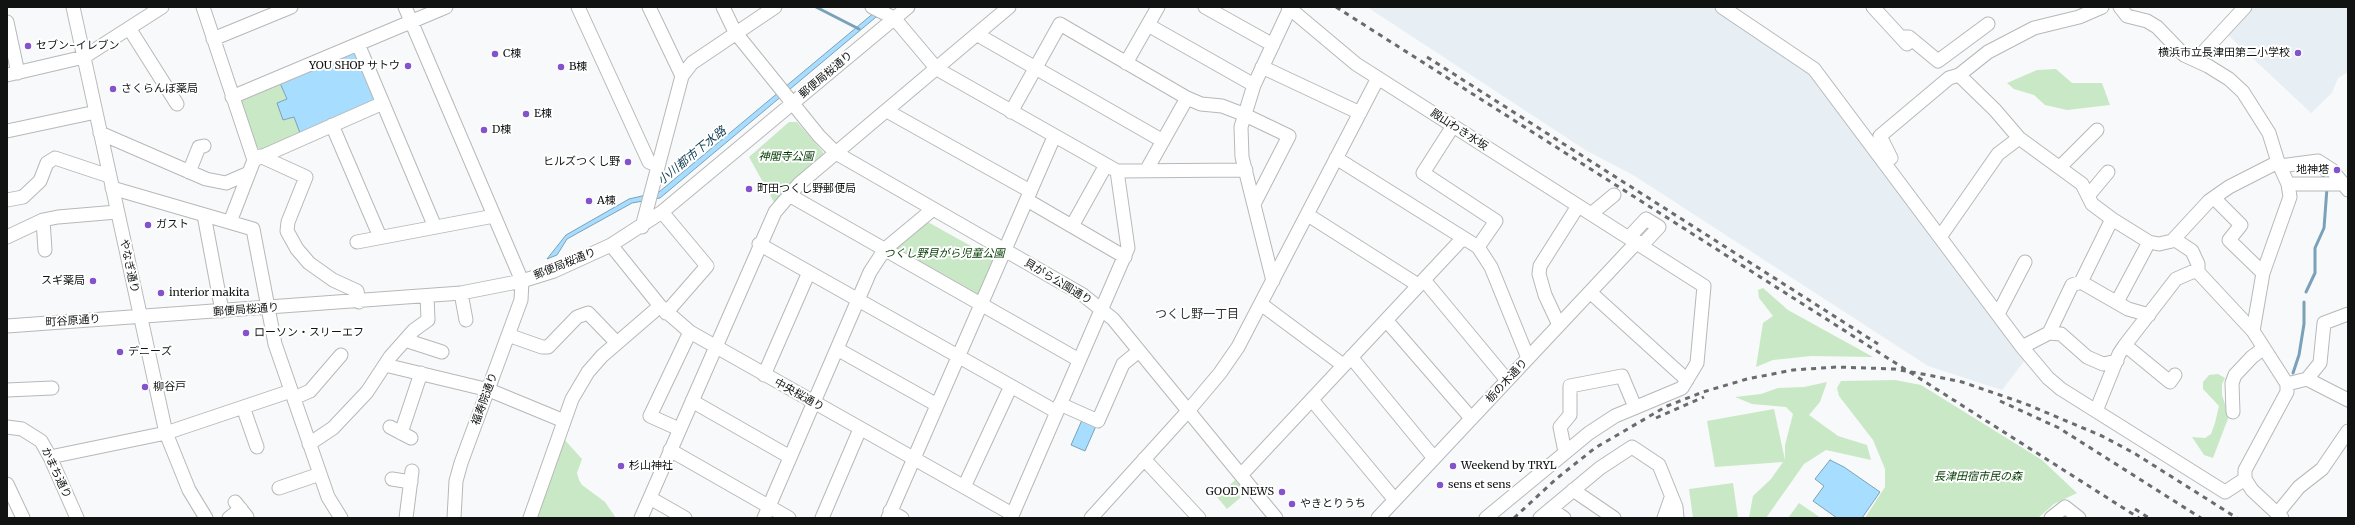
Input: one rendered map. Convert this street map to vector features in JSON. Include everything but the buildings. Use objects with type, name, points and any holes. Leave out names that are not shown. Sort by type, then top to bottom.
[{"type":"street","name":"やなぎ通り","points":[[73,7],[166,433],[177,465],[206,518]]},
{"type":"street","points":[[7,22],[13,74],[84,57],[162,7]]},
{"type":"street","points":[[203,7],[232,97],[257,158],[306,177],[288,222],[287,231],[297,249],[309,263],[333,280],[358,291],[359,302]]},
{"type":"street","points":[[213,39],[291,7]]},
{"type":"street","points":[[405,7],[522,281]]},
{"type":"street","points":[[232,97],[446,7]]},
{"type":"street","points":[[578,7],[649,162],[658,166]]},
{"type":"street","points":[[649,7],[682,76]]},
{"type":"street","name":"貝がら公園通り","points":[[723,7],[735,32],[792,104],[836,153],[932,210],[1083,295],[1102,309],[1139,351],[1276,518]]},
{"type":"street","points":[[642,226],[682,76],[692,63],[735,32],[775,7]]},
{"type":"street","points":[[872,7],[894,18],[937,69],[1054,137],[1111,168],[1146,171],[1246,170]]},
{"type":"street","name":"郵便局桜通り","points":[[140,317],[359,302],[461,293],[522,281],[554,271],[610,245],[662,212],[908,7]]},
{"type":"street","points":[[641,518],[759,244],[775,212],[789,195],[836,153],[978,35],[1009,7]]},
{"type":"street","points":[[1126,63],[1158,7]]},
{"type":"street","points":[[1205,7],[1273,45]]},
{"type":"street","points":[[1723,7],[1814,69],[2022,347],[2048,378],[2096,411],[2225,492],[2245,479]]},
{"type":"street","points":[[1873,7],[1903,37],[1906,43],[1954,77],[1995,110],[2019,138],[2082,184],[2092,204],[2112,219],[2149,242],[2166,243],[2174,239],[2214,198],[2246,177],[2279,164],[2318,161],[2332,170],[2347,186]]},
{"type":"street","points":[[1884,163],[1890,158],[1880,136],[1988,52],[2034,28],[2079,17],[2102,7]]},
{"type":"street","points":[[2120,7],[2127,16],[2134,12],[2157,27],[2184,55],[2196,60],[2230,80],[2244,92],[2269,133],[2279,164],[2288,184],[2290,197],[2263,273],[2253,331]]},
{"type":"street","points":[[2196,60],[2245,7]]},
{"type":"street","points":[[1273,281],[1241,145],[1243,114],[1254,84],[1289,8]]},
{"type":"street","name":"殿山わき水坂","points":[[1289,8],[1356,64],[1704,286],[1697,363],[1687,380]]},
{"type":"street","points":[[1011,112],[1060,24],[1187,98],[1243,114],[1289,136],[1254,204]]},
{"type":"street","points":[[1903,37],[1909,37],[1938,61],[1988,24]]},
{"type":"street","points":[[1148,25],[1254,84]]},
{"type":"street","points":[[129,28],[176,96]]},
{"type":"street","points":[[978,35],[1163,141]]},
{"type":"street","points":[[358,44],[435,227]]},
{"type":"street","points":[[1262,67],[1360,113]]},
{"type":"street","points":[[1091,518],[1188,411],[1225,367],[1238,347],[1261,304],[1378,78]]},
{"type":"street","points":[[1146,171],[1187,98]]},
{"type":"street","points":[[230,222],[249,173],[257,158],[383,103]]},
{"type":"street","points":[[887,111],[1028,195],[1072,226],[1125,257]]},
{"type":"street","points":[[7,131],[96,112]]},
{"type":"street","points":[[332,125],[380,237]]},
{"type":"street","points":[[1453,126],[1423,173],[1496,221],[1478,247]]},
{"type":"street","points":[[2060,167],[2097,130]]},
{"type":"street","points":[[100,133],[206,179],[226,183],[249,173]]},
{"type":"street","points":[[893,516],[913,459],[1054,137]]},
{"type":"street","points":[[1940,237],[1998,154],[2019,138]]},
{"type":"street","points":[[189,172],[199,148],[204,146]]},
{"type":"street","points":[[7,200],[23,197],[40,181],[47,163],[55,158],[111,182],[204,215],[253,229],[275,344],[328,497],[341,518]]},
{"type":"street","points":[[1336,158],[1462,239],[1478,247],[1491,267],[1528,358]]},
{"type":"street","points":[[1072,226],[1111,168]]},
{"type":"street","points":[[1012,516],[1128,248],[1111,168]]},
{"type":"street","points":[[2088,196],[2108,172]]},
{"type":"street","points":[[2288,184],[2347,186]]},
{"type":"street","points":[[789,195],[1079,360]]},
{"type":"street","points":[[1591,214],[1614,196]]},
{"type":"street","points":[[2214,198],[2241,225],[2229,240],[2263,273]]},
{"type":"street","points":[[1559,325],[1545,295],[1540,274],[1540,266],[1578,206]]},
{"type":"street","points":[[767,512],[870,272],[885,249],[932,210]]},
{"type":"street","points":[[7,237],[43,220],[58,217],[117,212]]},
{"type":"street","points":[[530,518],[572,399],[588,372],[617,343],[663,309],[707,266],[662,212]]},
{"type":"street","points":[[204,215],[222,311]]},
{"type":"street","points":[[1308,215],[1421,283],[1507,380]]},
{"type":"street","points":[[357,242],[494,216]]},
{"type":"street","points":[[2049,333],[2062,301],[2072,285],[2081,282],[2112,219]]},
{"type":"street","points":[[43,220],[45,250]]},
{"type":"street","points":[[1241,475],[1462,239]]},
{"type":"street","points":[[2174,239],[2192,251],[2198,264],[2198,272],[2253,331],[2288,384],[2287,392],[2245,470],[2245,479],[2252,490],[2280,516],[2299,487],[2322,469],[2348,431]]},
{"type":"street","points":[[2117,302],[2149,242]]},
{"type":"street","name":"栃の木通り","points":[[1378,518],[1636,243]]},
{"type":"street","points":[[759,244],[1011,386],[1058,408],[1098,421],[1123,364],[1139,351]]},
{"type":"street","name":"中央桜通り","points":[[610,245],[663,309],[690,332],[715,348],[964,487],[1012,516]]},
{"type":"street","points":[[1998,314],[2025,262]]},
{"type":"street","points":[[764,375],[809,272]]},
{"type":"street","points":[[2096,411],[2125,345],[2176,278],[2192,272],[2198,272]]},
{"type":"street","name":"福寿院通り","points":[[454,518],[456,481],[521,300],[522,281]]},
{"type":"street","points":[[2081,282],[2128,309],[2149,315]]},
{"type":"street","points":[[1486,518],[1565,452],[1602,425],[1635,407],[1682,388],[1687,380],[1590,292]]},
{"type":"street","points":[[461,293],[466,320]]},
{"type":"street","points":[[310,444],[333,428],[367,392],[385,365],[405,340],[414,330],[428,320],[427,296]]},
{"type":"street","points":[[1261,304],[1347,361],[1434,458]]},
{"type":"street","points":[[508,335],[542,347],[548,347],[577,317],[588,313],[617,343]]},
{"type":"street","points":[[2288,384],[2307,378],[2320,363],[2324,324],[2348,314]]},
{"type":"street","name":"町谷原通り","points":[[7,326],[140,317]]},
{"type":"street","points":[[1386,320],[1472,418]]},
{"type":"street","points":[[679,429],[650,416],[690,332]]},
{"type":"street","points":[[2022,347],[2049,333],[2061,334],[2086,357],[2103,364],[2117,362]]},
{"type":"street","points":[[405,340],[442,352]]},
{"type":"street","points":[[2125,345],[2170,382],[2176,375]]},
{"type":"street","points":[[2233,412],[2232,383],[2235,375],[2252,357],[2264,348]]},
{"type":"street","points":[[837,349],[937,406]]},
{"type":"street","points":[[50,457],[166,433],[243,407],[292,394],[310,391],[341,355]]},
{"type":"street","points":[[385,365],[488,390],[564,421]]},
{"type":"street","points":[[401,433],[421,373]]},
{"type":"street","points":[[1565,452],[1560,427],[1570,415],[1570,386],[1622,376],[1635,407]]},
{"type":"street","points":[[2307,378],[2348,400]]},
{"type":"street","points":[[964,487],[1011,386]]},
{"type":"street","points":[[7,390],[52,388]]},
{"type":"street","points":[[1312,400],[1395,500]]},
{"type":"street","points":[[692,401],[790,457]]},
{"type":"street","points":[[243,407],[257,447]]},
{"type":"street","name":"かまち通り","points":[[7,427],[22,428],[41,441],[50,457],[77,518]]},
{"type":"street","points":[[822,518],[860,429]]},
{"type":"street","points":[[1540,518],[1573,490],[1632,447],[1659,465],[1671,498],[1676,507],[1677,518]]},
{"type":"street","points":[[670,450],[767,512],[789,518]]},
{"type":"street","points":[[1144,459],[1199,518]]},
{"type":"street","points":[[279,489],[320,474]]},
{"type":"street","points":[[392,479],[411,477],[406,518]]},
{"type":"street","points":[[7,484],[23,518]]},
{"type":"street","points":[[1573,490],[1614,518]]},
{"type":"street","points":[[650,498],[685,518]]},
{"type":"street","points":[[1664,518],[1671,498]]},
{"type":"street","points":[[2051,518],[2065,508],[2079,518]]},
{"type":"street","points":[[229,518],[241,509]]},
{"type":"street","points":[[1551,509],[1564,518]]},
{"type":"shaded area","points":[[1367,7],[1712,7],[1811,70],[2026,359],[2002,390],[1928,366],[1633,175],[1587,151]]},
{"type":"shaded area","name":"横浜市立長津田第二小学校","points":[[2254,7],[2348,7],[2348,72],[2338,78],[2332,93],[2311,113],[2228,35]]},
{"type":"green space","points":[[2056,69],[2072,83],[2102,83],[2110,105],[2067,110],[2045,105],[2034,95],[2014,89],[2007,83],[2037,70]]},
{"type":"green space","points":[[280,83],[287,99],[284,120],[294,117],[300,133],[261,150],[257,147],[241,102],[243,98]]},
{"type":"green space","name":"神閣寺公園","points":[[789,122],[797,122],[823,152],[824,156],[775,204],[749,157]]},
{"type":"green space","name":"つくし野貝がら児童公園","points":[[926,221],[996,260],[979,297],[893,249]]},
{"type":"green space","points":[[1763,288],[1788,310],[1873,357],[1811,356],[1773,360],[1756,367],[1763,323],[1773,316],[1759,298],[1758,290]]},
{"type":"green space","points":[[2218,374],[2225,378],[2222,384],[2222,395],[2229,416],[2213,458],[2204,455],[2192,437],[2205,438],[2211,434],[2219,406],[2203,389],[2203,382],[2209,375]]},
{"type":"green space","name":"長津田宿市民の森","points":[[1895,380],[1921,385],[2042,460],[2077,493],[2054,504],[2038,518],[1865,518],[1885,487],[1885,469],[1873,440],[1839,396],[1837,388],[1841,381]]},
{"type":"green space","points":[[1827,382],[1820,402],[1809,415],[1838,436],[1867,445],[1871,460],[1826,450],[1804,464],[1766,518],[1749,518],[1753,496],[1771,479],[1783,462],[1715,467],[1707,421],[1774,409],[1785,460],[1785,445],[1793,414],[1786,407],[1752,404],[1735,397],[1761,394],[1778,388],[1804,387]]},
{"type":"green space","points":[[563,438],[582,459],[577,473],[582,485],[605,502],[616,518],[534,518]]},
{"type":"green space","points":[[1235,480],[1246,493],[1227,509],[1217,497]]},
{"type":"green space","points":[[1733,483],[1738,518],[1693,518],[1689,489]]},
{"type":"green space","points":[[1799,503],[1821,518],[1788,518]]},
{"type":"water","points":[[881,7],[888,7],[660,198],[632,203],[567,239],[557,255],[547,259],[566,235],[629,199],[659,192]]},
{"type":"water","points":[[352,51],[356,52],[375,98],[373,101],[300,133],[294,117],[283,120],[277,103],[287,99],[280,83]]},
{"type":"water","points":[[1082,420],[1096,426],[1085,451],[1071,445]]},
{"type":"water","points":[[1830,460],[1844,467],[1880,492],[1862,518],[1837,518],[1813,501],[1824,486],[1815,479]]},
{"type":"waterway","points":[[816,7],[859,29]]},
{"type":"waterway","points":[[2318,167],[2324,178]]},
{"type":"waterway","points":[[2306,292],[2315,273],[2315,248],[2324,228],[2327,188]]},
{"type":"waterway","points":[[2293,373],[2299,355],[2304,324],[2304,302]]},
{"type":"railway","points":[[1336,7],[2139,518]]},
{"type":"railway","points":[[1427,57],[1878,344]]},
{"type":"railway","points":[[1514,518],[1556,479],[1595,448],[1667,406],[1703,392],[1747,379],[1793,370],[1837,367],[1894,369],[1928,375],[1962,382],[2026,404],[2102,436],[2134,453],[2237,518]]},
{"type":"railway","points":[[1656,418],[1704,397]]},
{"type":"railway","points":[[2000,401],[2059,428],[2201,518]]},
{"type":"railway","points":[[2135,509],[2149,518]]},
{"type":"place","name":"セブン-イレブン","points":[[28,46]]},
{"type":"place","name":"横浜市立長津田第二小学校","points":[[2298,53]]},
{"type":"place","name":"C棟","points":[[495,54]]},
{"type":"place","name":"YOU SHOP サトウ","points":[[408,66]]},
{"type":"place","name":"B棟","points":[[561,67]]},
{"type":"place","name":"さくらんぼ薬局","points":[[113,89]]},
{"type":"place","name":"E棟","points":[[526,114]]},
{"type":"place","name":"D棟","points":[[484,130]]},
{"type":"place","name":"ヒルズつくし野","points":[[628,162]]},
{"type":"place","name":"地神塔","points":[[2337,170]]},
{"type":"place","name":"町田つくし野郵便局","points":[[749,189]]},
{"type":"place","name":"A棟","points":[[589,201]]},
{"type":"place","name":"ガスト","points":[[148,225]]},
{"type":"place","name":"スギ薬局","points":[[93,281]]},
{"type":"place","name":"interior makita","points":[[161,293]]},
{"type":"place","name":"ローソン・スリーエフ","points":[[246,333]]},
{"type":"place","name":"デニーズ","points":[[120,352]]},
{"type":"place","name":"柳谷戸","points":[[145,387]]},
{"type":"place","name":"杉山神社","points":[[621,466]]},
{"type":"place","name":"Weekend by TRYL","points":[[1453,466]]},
{"type":"place","name":"sens et sens","points":[[1440,485]]},
{"type":"place","name":"GOOD NEWS","points":[[1282,492]]},
{"type":"place","name":"やきとりうち","points":[[1292,504]]},
{"type":"district","name":"つくし野一丁目","points":[[1197,315]]},
{"type":"water label","name":"小川都市下水路","points":[[692,156]]}]
